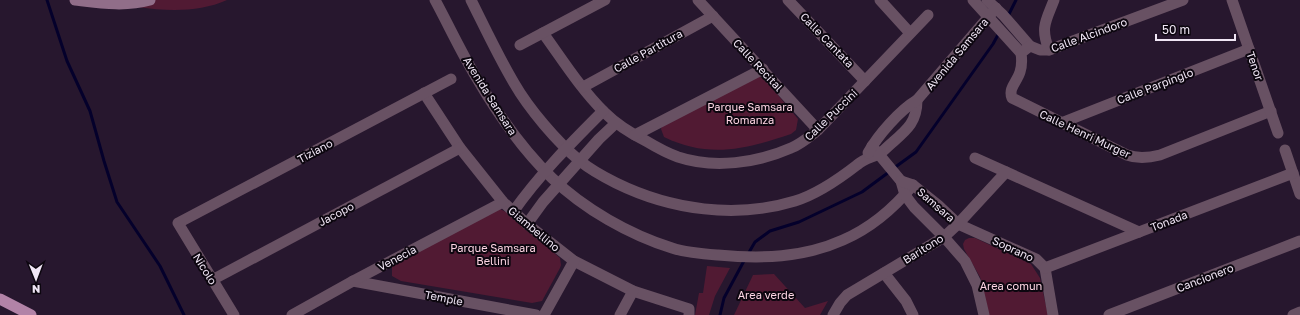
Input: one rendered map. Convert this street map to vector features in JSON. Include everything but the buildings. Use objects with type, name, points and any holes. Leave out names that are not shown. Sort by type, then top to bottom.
[{"type":"main road","points":[[75,0],[105,4],[122,4],[150,0]]},
{"type":"main road","points":[[0,299],[31,315]]},
{"type":"street","name":"Avenida Samsara","points":[[436,0],[475,77],[511,131],[545,171],[559,185],[589,207],[627,230],[650,240],[687,252],[749,257],[786,256],[816,250],[851,237],[870,225],[888,211],[913,185]]},
{"type":"street","name":"Avenida Samsara","points":[[471,0],[515,85],[538,116],[567,149],[580,161],[605,177],[634,191],[652,198],[694,208],[727,210],[765,208],[796,201],[830,185],[875,150],[904,132],[915,118],[917,100]]},
{"type":"street","points":[[520,44],[605,0]]},
{"type":"street","name":"Calle Recital","points":[[698,0],[818,130]]},
{"type":"street","name":"Calle Cantata","points":[[788,0],[865,81]]},
{"type":"street","points":[[880,0],[910,33]]},
{"type":"street","points":[[974,0],[1009,41],[1025,50]]},
{"type":"street","points":[[987,0],[1017,32],[1025,50]]},
{"type":"street","points":[[1049,50],[1045,40],[1044,28],[1054,0]]},
{"type":"street","name":"Calle Alcindoro","points":[[1025,50],[1049,50],[1183,0]]},
{"type":"street","name":"Tenor","points":[[1232,0],[1278,133]]},
{"type":"street","name":"Avenida Samsara","points":[[875,150],[897,115],[917,100],[999,12]]},
{"type":"street","name":"Calle Puccini","points":[[542,32],[583,87],[603,111],[616,123],[634,135],[666,152],[679,157],[692,161],[711,163],[735,162],[754,160],[786,150],[804,141],[818,130],[928,15]]},
{"type":"street","name":"Calle Partitura","points":[[583,87],[713,16]]},
{"type":"street","name":"Calle Parpinglo","points":[[1061,123],[1249,49]]},
{"type":"street","name":"Calle Henri Murger","points":[[1025,50],[1021,70],[1010,91],[1013,100],[1127,155],[1135,157],[1144,158],[1160,155],[1271,111]]},
{"type":"street","points":[[634,135],[763,70]]},
{"type":"street","name":"Tiziano","points":[[178,223],[451,79]]},
{"type":"street","name":"Giambellino","points":[[424,93],[460,148],[503,202],[527,224],[574,262],[633,291],[689,312]]},
{"type":"street","points":[[513,212],[545,171],[603,111]]},
{"type":"street","points":[[527,224],[541,204],[616,123]]},
{"type":"street","name":"Jacopo","points":[[212,280],[460,148]]},
{"type":"street","points":[[875,150],[901,181],[905,195]]},
{"type":"street","points":[[1285,150],[1300,194]]},
{"type":"street","points":[[975,158],[1139,232]]},
{"type":"street","name":"Baritono","points":[[832,315],[847,295],[944,237],[1006,172]]},
{"type":"street","name":"Tonada","points":[[1045,268],[1293,173]]},
{"type":"street","points":[[901,181],[913,185]]},
{"type":"street","name":"Samsara","points":[[913,185],[938,205],[958,224]]},
{"type":"street","name":"Samsara","points":[[905,195],[923,217],[944,237],[965,261],[977,285],[984,315]]},
{"type":"street","name":"Venecia","points":[[292,315],[503,202]]},
{"type":"street","name":"Nicolo","points":[[178,223],[234,315]]},
{"type":"street","name":"Soprano","points":[[958,224],[1036,259],[1045,268],[1053,315]]},
{"type":"street","name":"Cancionero","points":[[1109,315],[1300,241]]},
{"type":"street","points":[[544,315],[574,262]]},
{"type":"street","points":[[884,273],[906,301],[913,315]]},
{"type":"street","name":"Temple","points":[[353,281],[536,315]]},
{"type":"street","points":[[620,315],[633,291]]},
{"type":"street","points":[[1293,315],[1300,312]]},
{"type":"green space","points":[[103,0],[227,0],[197,8],[165,10]]},
{"type":"green space","name":"Parque Samsara Romanza","points":[[759,76],[767,82],[798,119],[796,130],[791,134],[758,144],[712,150],[681,144],[664,137],[661,129],[663,124]]},
{"type":"green space","name":"Parque Samsara Bellini","points":[[500,209],[506,212],[560,258],[560,268],[542,301],[532,303],[401,281],[392,276],[392,265]]},
{"type":"green space","name":"Area comun","points":[[975,238],[1031,264],[1040,278],[1048,315],[989,315],[980,277],[964,249],[963,244],[965,240]]},
{"type":"green space","points":[[707,266],[730,268],[715,296],[709,315],[695,315],[699,293],[703,293]]},
{"type":"green space","name":"Area verde","points":[[774,274],[805,308],[828,301],[820,315],[734,315],[753,275]]},
{"type":"waterway","points":[[47,0],[67,61],[90,111],[117,202],[160,266],[184,315]]},
{"type":"waterway","points":[[1008,16],[1016,0]]},
{"type":"waterway","points":[[894,168],[916,152],[993,44],[999,33]]},
{"type":"waterway","points":[[748,254],[755,242],[770,231],[799,222],[862,192],[889,172]]},
{"type":"waterway","points":[[720,315],[724,298],[745,259]]}]
